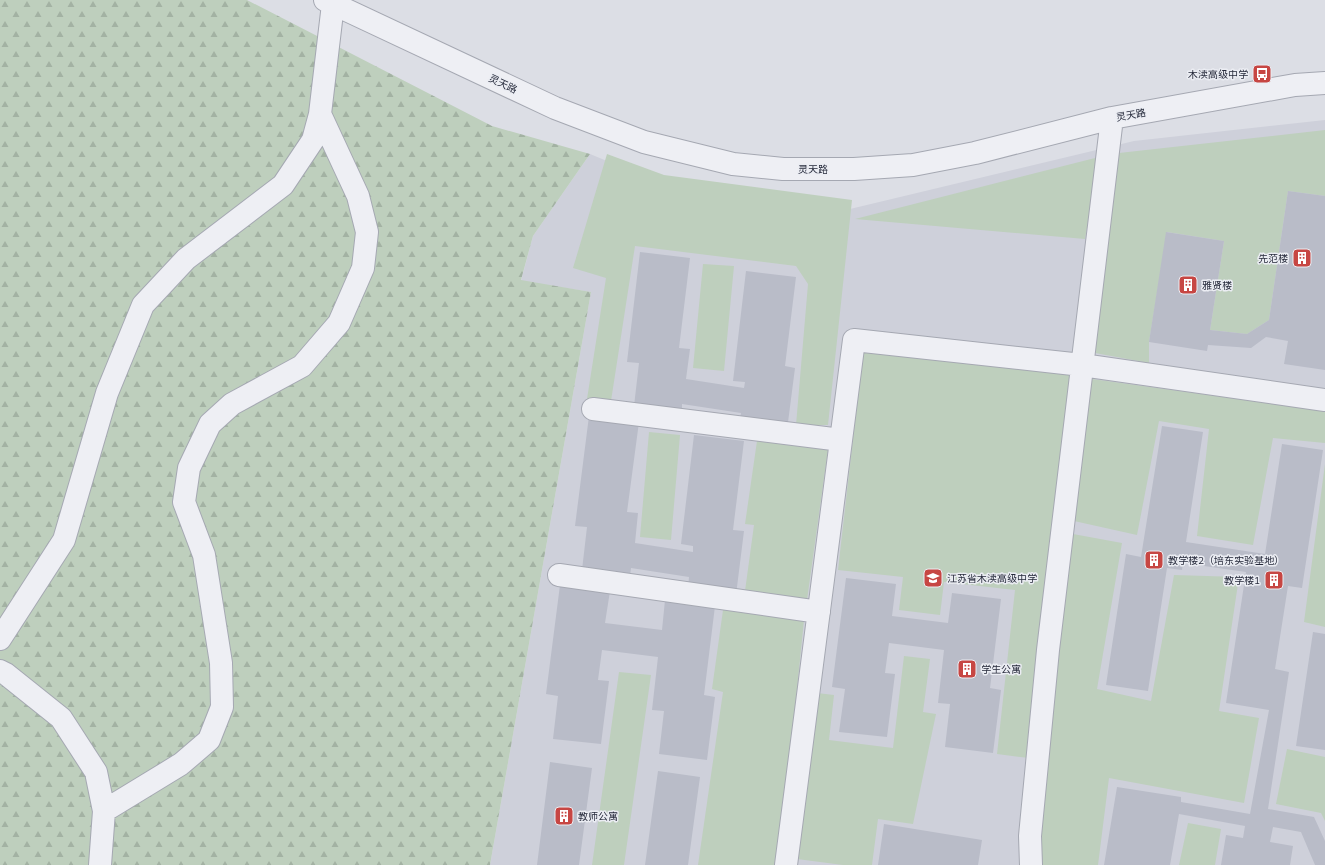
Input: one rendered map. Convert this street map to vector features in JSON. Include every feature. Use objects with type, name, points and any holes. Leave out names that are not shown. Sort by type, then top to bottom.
[{"type":"street","points":[[0,640],[64,540],[107,393],[143,305],[186,259],[283,185],[313,140],[320,114],[329,2]]},
{"type":"street","name":"灵天路","points":[[329,2],[555,108],[644,142],[733,164],[783,169],[846,169],[913,165],[975,153],[1112,118],[1295,85],[1325,83]]},
{"type":"street","points":[[104,811],[181,764],[209,740],[222,707],[221,663],[204,555],[184,502],[189,468],[192,461],[210,424],[232,404],[302,366],[339,323],[363,268],[367,232],[358,196],[320,114]]},
{"type":"street","points":[[1031,865],[1030,836],[1048,650],[1112,118]]},
{"type":"street","points":[[786,865],[854,340],[1082,365],[1325,400]]},
{"type":"street","points":[[593,409],[842,440]]},
{"type":"street","points":[[559,575],[819,612]]},
{"type":"street","points":[[0,671],[6,674],[61,718],[96,772],[104,811],[100,865]]},
{"type":"shaded area","name":"江苏省木渎高级中学","points":[[1325,120],[1325,865],[490,865],[591,292],[521,281],[533,236],[590,154],[682,192],[850,209],[1134,141]]},
{"type":"green space","points":[[0,0],[247,0],[492,126],[590,154],[533,236],[521,280],[591,292],[490,865],[0,865]]},
{"type":"green space","points":[[1325,130],[1325,196],[1288,191],[1269,320],[1247,334],[1210,330],[1224,241],[1167,232],[1149,342],[1149,363],[1095,353],[1119,153]]},
{"type":"green space","points":[[607,154],[664,175],[852,200],[828,425],[796,425],[808,284],[796,266],[635,246],[611,401],[587,399],[606,278],[573,268]]},
{"type":"green space","points":[[1099,157],[1085,239],[855,219]]},
{"type":"green space","points":[[703,264],[734,266],[724,371],[693,368]]},
{"type":"green space","points":[[863,351],[1072,373],[1029,758],[997,754],[1015,590],[944,582],[940,615],[899,610],[903,577],[838,570]]},
{"type":"green space","points":[[1092,379],[1325,411],[1325,443],[1273,438],[1253,545],[1197,536],[1209,429],[1159,421],[1137,535],[1074,521]]},
{"type":"green space","points":[[649,432],[680,435],[671,540],[640,537]]},
{"type":"green space","points":[[757,441],[828,450],[807,600],[745,591],[754,525],[745,524]]},
{"type":"green space","points":[[1325,464],[1325,627],[1304,622]]},
{"type":"green space","points":[[1073,534],[1122,543],[1097,689],[1151,701],[1174,575],[1239,577],[1219,711],[1259,718],[1244,803],[1109,778],[1098,865],[1040,865],[1037,834]]},
{"type":"green space","points":[[723,610],[804,620],[782,837],[775,865],[698,865],[723,692],[712,689]]},
{"type":"green space","points":[[904,656],[930,659],[923,712],[936,714],[913,824],[878,819],[872,865],[843,865],[797,859],[817,693],[834,695],[829,740],[893,748]]},
{"type":"green space","points":[[619,672],[651,675],[624,865],[592,865]]},
{"type":"green space","points":[[1287,749],[1325,757],[1325,821],[1321,813],[1276,804]]},
{"type":"green space","points":[[1188,823],[1221,829],[1215,865],[1179,865]]},
{"type":"building","points":[[1288,191],[1325,196],[1325,370],[1284,364],[1288,341],[1266,337],[1251,348],[1208,345],[1207,351],[1149,342],[1166,232],[1224,241],[1210,330],[1247,334],[1269,320]]},
{"type":"building","points":[[640,252],[690,258],[679,348],[690,349],[686,379],[744,388],[745,382],[733,381],[746,271],[796,277],[785,366],[795,368],[787,430],[739,425],[741,413],[682,404],[682,412],[634,406],[639,363],[627,362]]},
{"type":"building","points":[[589,416],[639,422],[627,512],[638,513],[635,543],[693,552],[693,546],[681,544],[694,435],[744,441],[733,530],[744,531],[736,595],[688,589],[689,577],[631,568],[630,576],[582,570],[587,527],[575,526]]},
{"type":"building","points":[[1162,426],[1203,432],[1186,542],[1265,554],[1282,444],[1323,450],[1302,588],[1288,586],[1275,669],[1289,672],[1268,809],[1314,817],[1325,841],[1325,865],[1315,865],[1301,832],[1273,827],[1270,842],[1293,846],[1290,865],[1221,865],[1226,835],[1243,838],[1245,826],[1179,814],[1170,865],[1104,865],[1117,787],[1181,797],[1181,802],[1250,814],[1269,710],[1226,703],[1246,572],[1183,563],[1182,570],[1167,568],[1148,691],[1106,685],[1126,554],[1141,557]]},
{"type":"building","points":[[846,578],[896,584],[892,616],[948,623],[952,593],[1001,599],[990,688],[1001,690],[993,753],[945,747],[950,704],[938,703],[944,650],[889,643],[885,673],[895,674],[887,737],[839,732],[845,689],[832,687]]},
{"type":"building","points":[[560,585],[610,591],[605,623],[662,630],[665,600],[715,606],[704,695],[715,697],[707,760],[659,754],[664,711],[652,710],[658,657],[602,650],[598,680],[609,681],[601,744],[553,739],[558,696],[546,694]]},
{"type":"building","points":[[1313,632],[1325,634],[1325,750],[1296,746]]},
{"type":"building","name":"教师公寓","points":[[550,762],[592,768],[579,865],[537,865]]},
{"type":"building","points":[[658,771],[700,777],[688,865],[645,865]]},
{"type":"building","points":[[884,824],[982,840],[978,865],[878,865]]},
{"type":"place","name":"木渎高级中学","points":[[1262,74]]},
{"type":"place","name":"先范楼","points":[[1302,258]]},
{"type":"place","name":"雅贤楼","points":[[1188,285]]},
{"type":"place","name":"教学楼2（培东实验基地）","points":[[1154,560]]},
{"type":"place","name":"江苏省木渎高级中学","points":[[933,578]]},
{"type":"place","name":"教学楼1","points":[[1274,580]]},
{"type":"place","name":"学生公寓","points":[[967,669]]},
{"type":"place","name":"教师公寓","points":[[564,816]]}]
